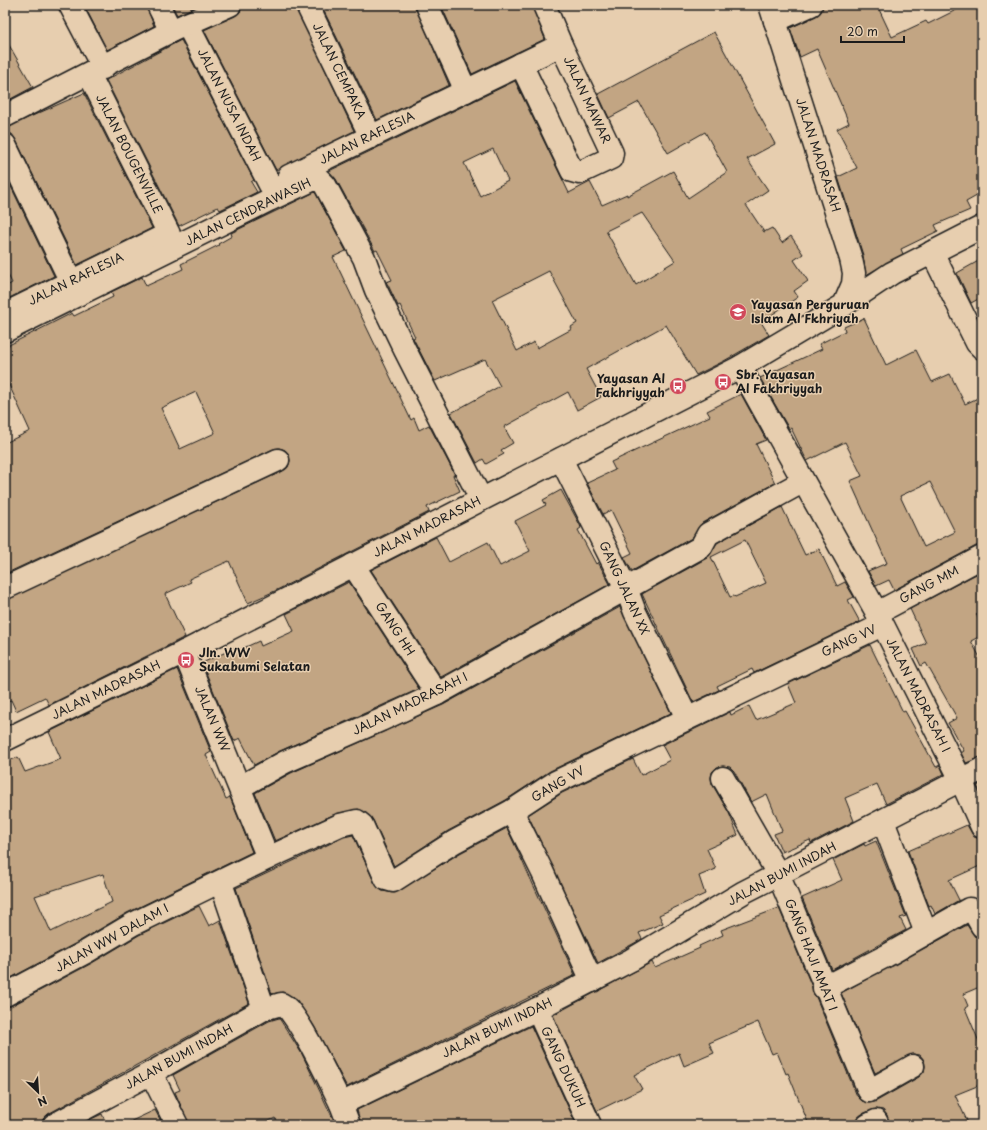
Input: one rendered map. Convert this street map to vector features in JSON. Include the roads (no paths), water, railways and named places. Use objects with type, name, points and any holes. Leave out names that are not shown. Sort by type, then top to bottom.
[{"type":"street","name":"JALAN BOUGENVILLE","points":[[70,5],[96,71],[169,234]]},
{"type":"street","name":"JALAN NUSA INDAH","points":[[158,5],[179,28],[270,185]]},
{"type":"street","points":[[5,116],[179,28],[230,5]]},
{"type":"street","name":"JALAN CEMPAKA","points":[[307,5],[371,137]]},
{"type":"street","points":[[427,5],[466,91]]},
{"type":"street","points":[[544,5],[561,45]]},
{"type":"street","points":[[773,13],[811,5]]},
{"type":"street","name":"JALAN MADRASAH","points":[[773,13],[851,259],[854,273],[853,284],[844,304]]},
{"type":"street","name":"JALAN RAFLESIA","points":[[5,314],[561,45]]},
{"type":"street","name":"JALAN MAWAR","points":[[521,64],[572,171],[575,173],[580,173],[613,156],[561,45]]},
{"type":"street","points":[[5,145],[71,282]]},
{"type":"street","name":"JALAN CENDRAWASIH","points":[[5,331],[269,200],[312,180],[319,179],[325,185],[352,235],[405,350],[481,499]]},
{"type":"street","name":"JALAN MADRASAH","points":[[5,740],[184,652],[740,368],[892,274],[982,227]]},
{"type":"street","points":[[932,252],[977,343],[982,348]]},
{"type":"street","name":"JALAN MADRASAH I","points":[[740,368],[802,482],[880,619],[961,780],[982,827]]},
{"type":"street","name":"GANG JALAN XX","points":[[561,459],[626,588],[635,612],[687,718]]},
{"type":"street","points":[[5,588],[278,460]]},
{"type":"street","name":"JALAN MADRASAH I","points":[[240,787],[285,762],[382,720],[437,694],[701,547],[708,534],[802,482]]},
{"type":"street","name":"GANG MM","points":[[880,619],[982,557]]},
{"type":"street","name":"GANG HH","points":[[353,565],[437,694]]},
{"type":"street","name":"GANG VV","points":[[268,858],[340,825],[357,822],[362,825],[386,879],[390,882],[454,842],[512,810],[556,782],[687,718],[880,619]]},
{"type":"street","name":"JALAN WW","points":[[184,652],[240,787]]},
{"type":"street","name":"JALAN BUMI INDAH","points":[[54,1125],[151,1073],[264,1009],[281,1004],[288,1007],[303,1031],[341,1104],[592,981],[631,960],[744,892],[982,769]]},
{"type":"street","name":"GANG HAJI AMAT I","points":[[723,778],[778,874],[824,988],[869,1091],[913,1066]]},
{"type":"street","points":[[240,787],[268,858],[221,883],[264,1009]]},
{"type":"street","points":[[512,810],[542,871],[592,981]]},
{"type":"street","points":[[882,821],[926,933]]},
{"type":"street","name":"JALAN WW DALAM I","points":[[5,995],[86,952],[133,924],[221,883]]},
{"type":"street","points":[[824,988],[886,956],[926,933],[976,918]]},
{"type":"street","name":"GANG DUKUH","points":[[537,1009],[590,1125]]},
{"type":"street","points":[[151,1073],[177,1125]]},
{"type":"street","points":[[341,1104],[349,1125]]},
{"type":"place","name":"Yayasan Perguruan Islam Al Fkhriyah","points":[[738,312]]},
{"type":"place","name":"Sbr. Yayasan Al Fakhriyyah","points":[[723,382]]},
{"type":"place","name":"Yayasan Al Fakhriyyah","points":[[678,386]]},
{"type":"place","name":"Jln. WW Sukabumi Selatan","points":[[186,660]]}]
